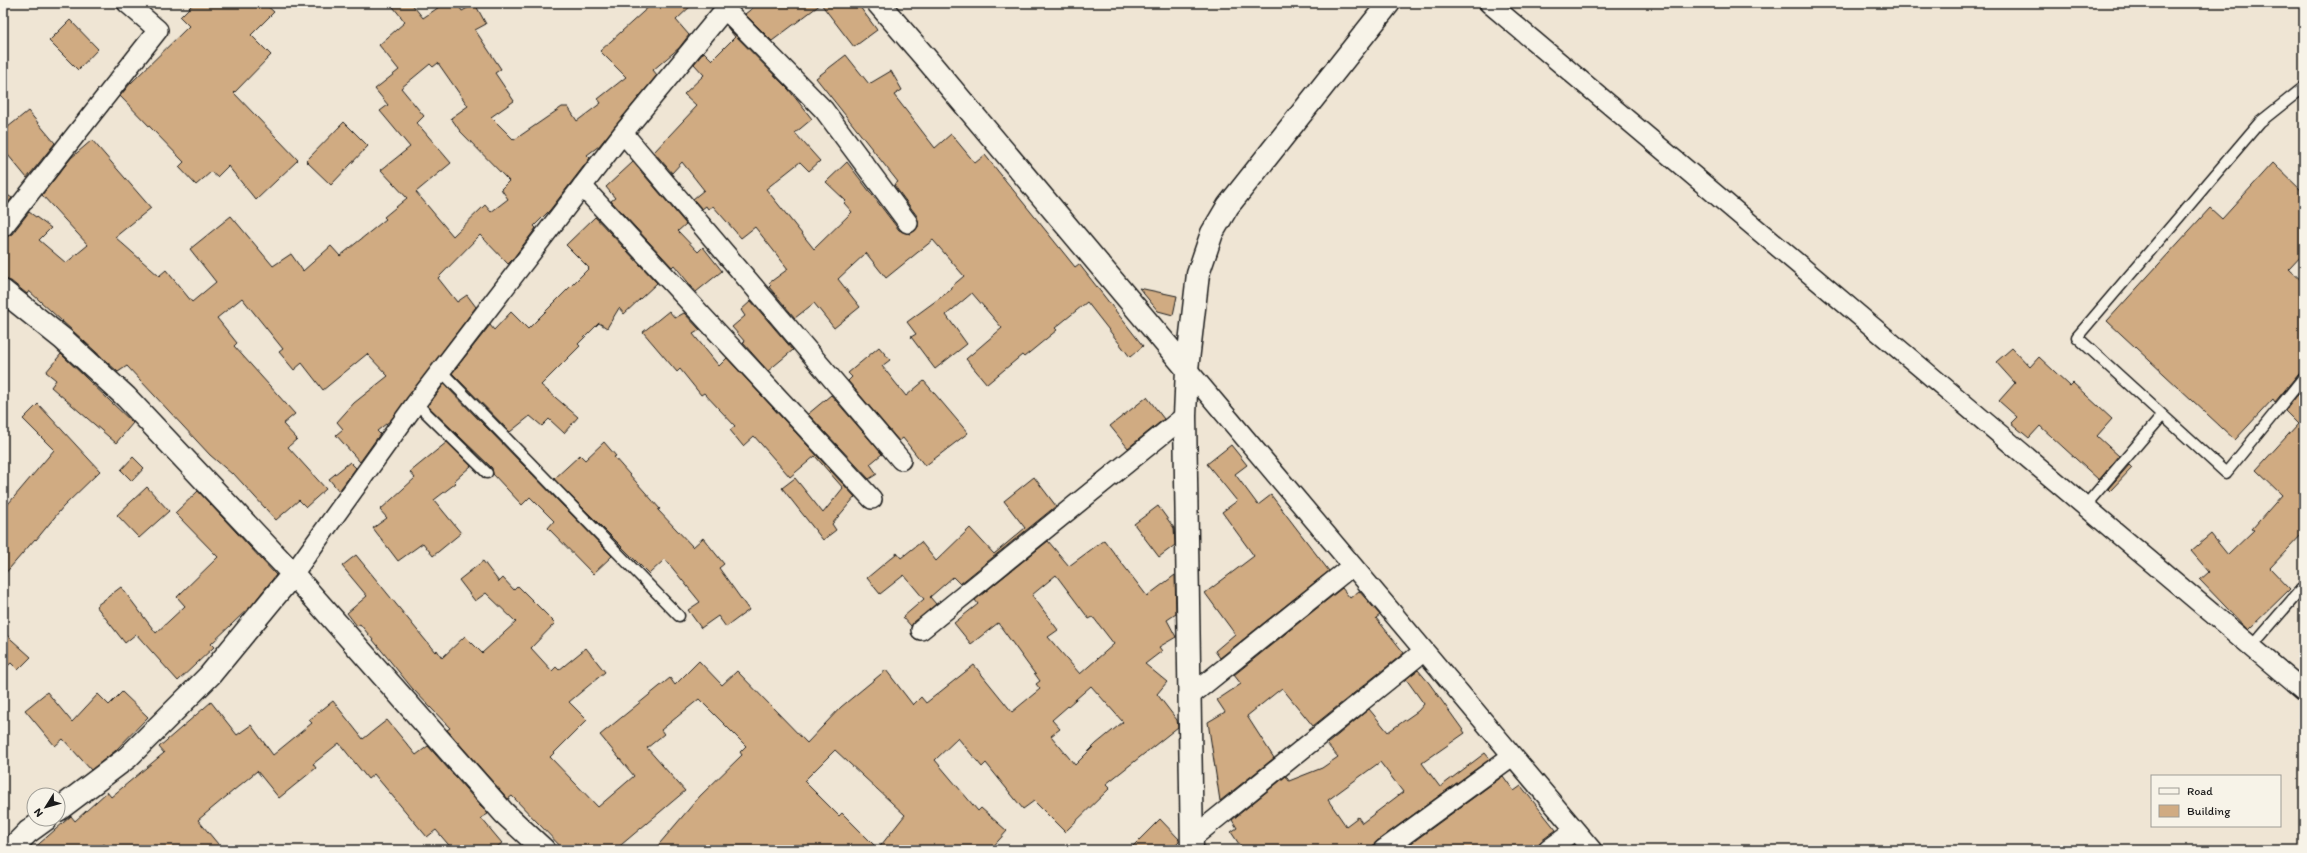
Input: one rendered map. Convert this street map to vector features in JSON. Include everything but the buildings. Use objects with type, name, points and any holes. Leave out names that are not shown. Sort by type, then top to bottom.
[{"type":"street","points":[[3,227],[158,30],[127,3]]},
{"type":"street","points":[[878,3],[1592,850]]},
{"type":"street","points":[[1192,844],[1185,416],[1187,369],[1198,274],[1212,233],[1228,206],[1389,3]]},
{"type":"street","points":[[1489,3],[2304,691]]},
{"type":"street","points":[[66,804],[128,757],[210,675],[294,574],[416,403],[623,132],[728,6],[824,110],[908,223]]},
{"type":"street","points":[[623,132],[901,460]]},
{"type":"street","points":[[582,186],[872,499]]},
{"type":"street","points":[[3,291],[63,339],[126,397],[294,574],[504,813],[544,850]]},
{"type":"street","points":[[921,630],[1185,416]]},
{"type":"street","points":[[1190,696],[1352,566]]},
{"type":"street","points":[[1192,844],[1424,651]]},
{"type":"street","points":[[1383,850],[1512,756]]},
{"type":"street","points":[[10,850],[35,827]]},
{"type":"street","points":[[1548,850],[1575,830]]},
{"type":"lane","points":[[2304,87],[2260,122],[2077,337],[2226,473],[2304,377]]},
{"type":"lane","points":[[441,371],[679,616]]},
{"type":"lane","points":[[416,403],[487,473]]},
{"type":"lane","points":[[2085,506],[2162,416]]},
{"type":"lane","points":[[2252,647],[2304,586]]}]
